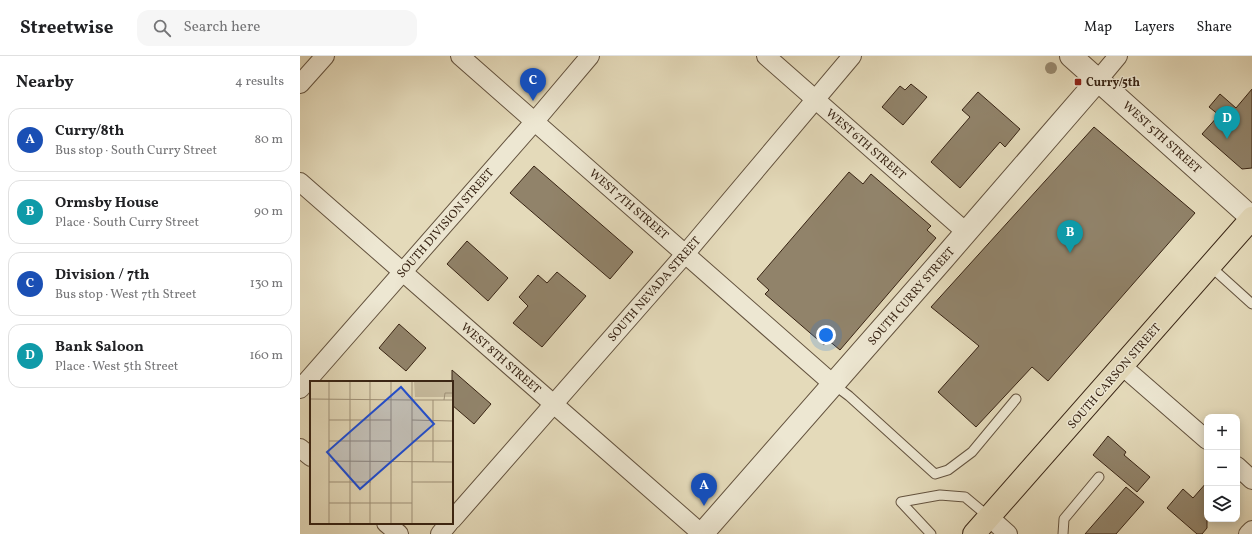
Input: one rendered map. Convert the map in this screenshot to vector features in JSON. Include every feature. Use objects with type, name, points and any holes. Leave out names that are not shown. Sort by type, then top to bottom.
[{"type":"main road","name":"SOUTH CARSON STREET","points":[[974,534],[1252,218]]},
{"type":"street","points":[[300,84],[325,56]]},
{"type":"street","name":"WEST 7TH STREET","points":[[460,56],[686,253],[833,384]]},
{"type":"street","name":"SOUTH DIVISION STREET","points":[[300,389],[535,121],[590,56]]},
{"type":"street","name":"WEST 6TH STREET","points":[[766,56],[966,232]]},
{"type":"street","name":"SOUTH NEVADA STREET","points":[[453,519],[686,253],[852,56]]},
{"type":"street","name":"WEST 5TH STREET","points":[[1071,56],[1252,218]]},
{"type":"street","name":"SOUTH CURRY STREET","points":[[702,534],[1118,56]]},
{"type":"street","name":"WEST 8TH STREET","points":[[300,182],[702,534]]},
{"type":"street","points":[[1122,366],[1204,437]]},
{"type":"street","points":[[300,448],[310,456]]},
{"type":"street","points":[[1240,469],[1252,480]]},
{"type":"street","points":[[989,517],[1008,534]]},
{"type":"street","points":[[387,524],[399,534]]},
{"type":"street","points":[[440,534],[448,524]]},
{"type":"street","points":[[1248,534],[1252,530]]},
{"type":"lane","points":[[1210,266],[1252,304]]},
{"type":"lane","points":[[833,384],[849,396],[935,474],[948,470],[972,452],[1016,399]]},
{"type":"lane","points":[[1063,534],[1064,519],[1100,477]]},
{"type":"lane","points":[[931,534],[901,502],[940,495],[965,497],[989,517]]},
{"type":"building","points":[[911,84],[927,97],[903,125],[882,107],[900,86],[905,90]]},
{"type":"building","points":[[1252,89],[1252,168],[1242,169],[1202,134],[1219,115],[1209,107],[1220,94],[1236,108]]},
{"type":"building","points":[[978,92],[1020,129],[1005,147],[1000,142],[960,188],[931,162],[970,117],[962,110]]},
{"type":"building","points":[[1094,127],[1195,213],[1048,381],[1032,367],[976,427],[938,392],[979,346],[931,307]]},
{"type":"building","points":[[534,166],[633,252],[610,279],[510,193]]},
{"type":"building","points":[[849,172],[863,184],[871,174],[931,226],[927,230],[936,238],[840,350],[828,340],[824,345],[765,294],[769,290],[757,279]]},
{"type":"building","points":[[467,241],[508,278],[488,301],[447,264]]},
{"type":"building","points":[[557,272],[586,296],[542,347],[513,323],[528,306],[519,297],[538,275],[547,283]]},
{"type":"building","points":[[399,324],[426,348],[406,371],[379,348]]},
{"type":"building","points":[[452,370],[491,404],[474,424],[453,406]]},
{"type":"building","points":[[1108,436],[1126,452],[1124,455],[1150,477],[1137,492],[1093,455]]},
{"type":"building","points":[[1204,485],[1204,522],[1207,522],[1207,528],[1202,534],[1197,534],[1167,508],[1183,489],[1193,498]]},
{"type":"building","points":[[1126,487],[1144,502],[1116,534],[1085,534]]},
{"type":"place","name":"Curry/5th","points":[[1078,82]]},
{"type":"place","name":"Division / 7th","points":[[533,101]]},
{"type":"place","name":"Bank Saloon","points":[[1227,139]]},
{"type":"place","name":"Ormsby House","points":[[1070,253]]},
{"type":"place","name":"Curry/8th","points":[[704,506]]}]
